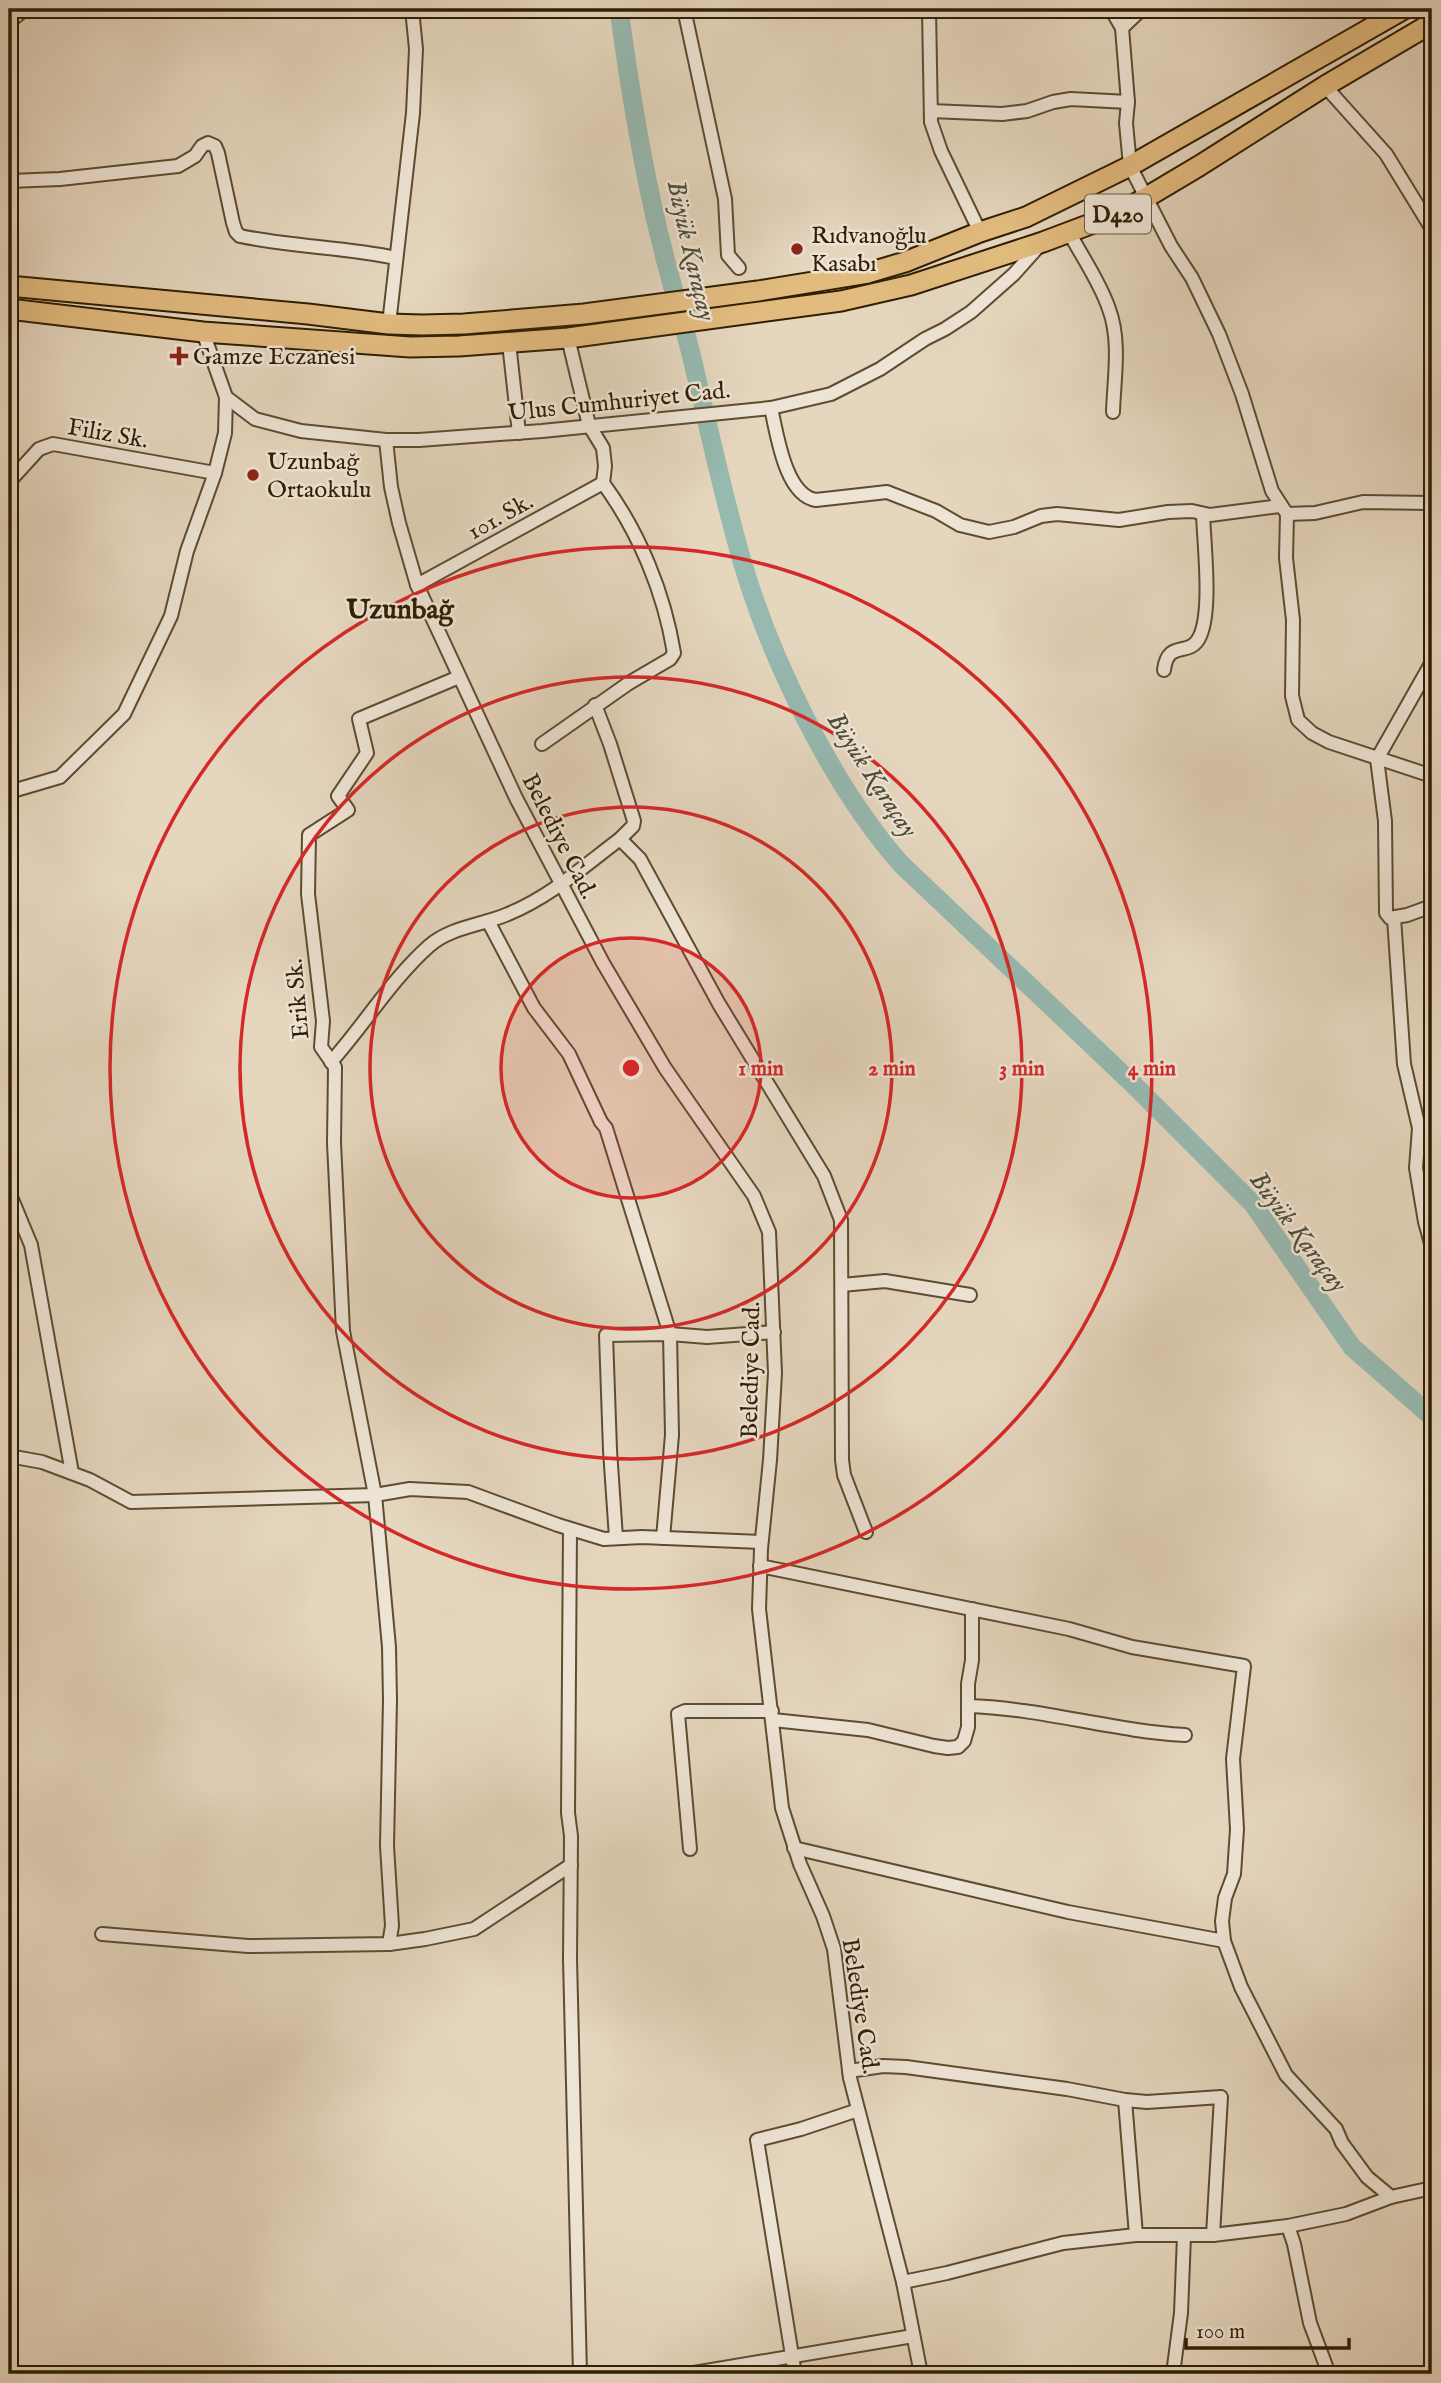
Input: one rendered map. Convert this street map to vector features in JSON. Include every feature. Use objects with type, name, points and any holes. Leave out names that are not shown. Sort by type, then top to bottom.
[{"type":"highway","name":"D420","points":[[389,324],[464,324],[584,314],[758,291],[868,273],[905,262],[1026,217],[1130,166],[1404,9]]},
{"type":"highway","name":"D420","points":[[9,309],[203,332],[410,347],[569,338],[841,301],[911,285],[1043,242],[1120,213],[1432,23]]},
{"type":"highway","points":[[9,286],[389,324]]},
{"type":"street","points":[[9,22],[25,9]]},
{"type":"street","points":[[389,324],[413,113],[416,49],[412,9]]},
{"type":"street","points":[[684,9],[725,199],[728,255],[739,268]]},
{"type":"street","points":[[929,9],[931,111],[934,133],[980,232]]},
{"type":"street","points":[[1111,9],[1122,28],[1130,166],[1145,198],[1192,278],[1219,334],[1242,394],[1272,491],[1284,510],[1293,620],[1292,695],[1298,720],[1312,733],[1377,759],[1432,776]]},
{"type":"street","points":[[1122,28],[1142,9]]},
{"type":"street","points":[[1325,86],[1385,154],[1432,229]]},
{"type":"street","points":[[931,111],[1002,114],[1027,111],[1071,99],[1128,102]]},
{"type":"street","points":[[9,181],[60,179],[178,166],[195,156],[202,146],[208,143],[215,146],[218,153],[233,223],[240,236],[396,258]]},
{"type":"street","points":[[1069,232],[1100,288],[1111,318],[1115,389],[1113,412]]},
{"type":"street","name":"Ulus Cumhuriyet Cad.","points":[[226,397],[255,419],[302,431],[386,440],[519,433],[771,408],[831,394],[880,369],[971,312],[1014,274],[1043,242]]},
{"type":"street","points":[[9,792],[60,777],[124,714],[171,616],[187,551],[215,473],[225,433],[226,397],[203,332]]},
{"type":"street","points":[[542,744],[595,705],[670,659],[674,653],[667,619],[646,558],[624,510],[603,483],[603,448],[589,425],[569,338]]},
{"type":"street","points":[[509,343],[519,433]]},
{"type":"street","points":[[771,408],[781,454],[791,477],[809,499],[887,492],[936,511],[960,525],[989,532],[1014,527],[1041,516],[1057,514],[1111,520],[1142,518],[1168,512],[1192,511],[1203,514],[1284,510],[1315,513],[1363,502],[1432,503]]},
{"type":"street","name":"Belediye Cad.","points":[[386,440],[391,487],[417,585],[516,799],[603,963],[665,1068],[754,1196],[769,1232],[775,1373],[770,1460],[761,1542],[759,1609],[782,1808],[794,1848],[834,1949],[849,2071],[903,2282],[920,2374]]},
{"type":"street","name":"Filiz Sk.","points":[[9,482],[39,449],[53,444],[215,473]]},
{"type":"street","name":"101. Sk.","points":[[417,585],[603,483]]},
{"type":"street","points":[[1164,670],[1168,655],[1175,649],[1187,649],[1195,645],[1200,636],[1205,599],[1203,514]]},
{"type":"street","points":[[1432,662],[1377,759],[1385,821],[1385,913],[1394,918],[1432,906]]},
{"type":"street","name":"Erik Sk.","points":[[390,1944],[392,1926],[387,1846],[389,1647],[375,1495],[343,1331],[334,1143],[335,1067],[321,1047],[323,1021],[308,894],[309,835],[348,810],[338,796],[367,753],[359,719],[458,677]]},
{"type":"street","points":[[331,1062],[430,945],[455,932],[508,915],[541,897],[634,826],[610,744],[595,705]]},
{"type":"street","points":[[620,839],[640,859],[719,1004],[824,1176],[841,1220],[842,1460],[844,1475],[866,1532]]},
{"type":"street","points":[[1394,918],[1404,1064],[1419,1128],[1416,1168],[1432,1247]]},
{"type":"street","points":[[488,921],[534,1007],[569,1054],[606,1128],[670,1334],[672,1435],[663,1538]]},
{"type":"street","points":[[9,1192],[31,1245],[72,1473]]},
{"type":"street","points":[[842,1286],[885,1281],[970,1295]]},
{"type":"street","points":[[615,1538],[606,1335],[707,1336],[774,1332]]},
{"type":"street","points":[[9,1456],[42,1462],[72,1473],[131,1502],[375,1495],[410,1489],[467,1492],[604,1539],[663,1538],[761,1542]]},
{"type":"street","points":[[570,1529],[568,1813],[571,1836],[570,1959],[580,2374]]},
{"type":"street","points":[[760,1566],[1069,1629],[1132,1647],[1244,1666],[1233,1759],[1237,1829],[1234,1874],[1222,1921],[1224,1941],[1241,1987],[1286,2075],[1328,2120],[1367,2177],[1391,2197]]},
{"type":"street","points":[[690,1849],[678,1714],[685,1711],[773,1715],[868,1730],[948,1748],[958,1747],[964,1741],[968,1727],[972,1609]]},
{"type":"street","points":[[968,1706],[1001,1707],[1106,1726],[1185,1735]]},
{"type":"street","points":[[794,1848],[1068,1912],[1224,1941]]},
{"type":"street","points":[[102,1934],[248,1947],[390,1944],[425,1939],[474,1929],[570,1865]]},
{"type":"street","points":[[849,2071],[883,2066],[906,2067],[1147,2102],[1221,2097],[1213,2235]]},
{"type":"street","points":[[1125,2100],[1136,2235]]},
{"type":"street","points":[[795,2374],[757,2140],[858,2110]]},
{"type":"street","points":[[903,2282],[1063,2243],[1136,2235],[1213,2235],[1288,2226],[1346,2214],[1391,2197],[1432,2188]]},
{"type":"street","points":[[1288,2226],[1310,2323],[1329,2374]]},
{"type":"street","points":[[1173,2374],[1181,2313],[1184,2236]]},
{"type":"street","points":[[688,2374],[913,2336]]},
{"type":"waterway","name":"Büyük Karaçay","points":[[619,9],[650,197],[742,561],[769,639],[806,720],[828,760],[851,798],[901,864],[1135,1086],[1253,1204],[1352,1347],[1432,1417]]},
{"type":"place","name":"Rıdvanoğlu Kasabı","points":[[797,249]]},
{"type":"place","name":"Gamze Eczanesi","points":[[179,356]]},
{"type":"place","name":"Uzunbağ Ortaokulu","points":[[253,475]]},
{"type":"district","name":"Uzunbağ","points":[[400,608]]}]
